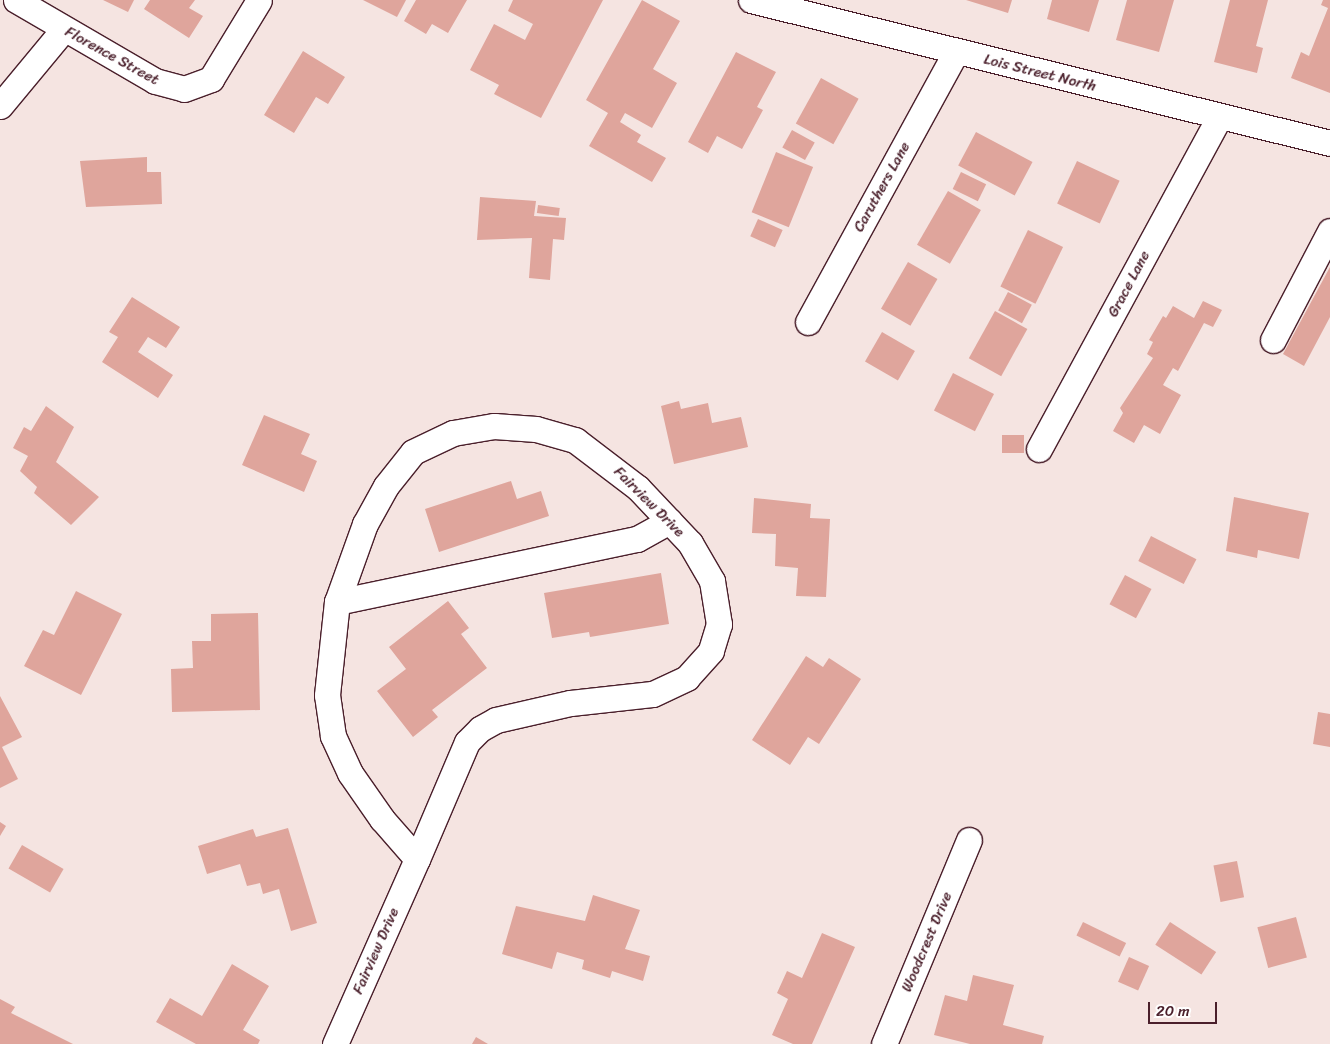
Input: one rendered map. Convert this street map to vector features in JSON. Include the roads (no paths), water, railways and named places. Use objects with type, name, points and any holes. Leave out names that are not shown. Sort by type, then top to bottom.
[{"type":"street","name":"Florence Street","points":[[21,2],[63,30],[155,81],[184,89],[211,79],[259,0]]},
{"type":"street","name":"Lois Street North","points":[[751,0],[1219,118],[1330,143]]},
{"type":"street","points":[[0,106],[63,30]]},
{"type":"street","name":"Caruthers Lane","points":[[808,322],[956,52]]},
{"type":"street","name":"Grace Lane","points":[[1039,449],[1219,118]]},
{"type":"street","points":[[1273,340],[1330,231]]},
{"type":"street","name":"Fairview Drive","points":[[335,1044],[417,859],[467,742],[480,729],[496,720],[570,703],[652,694],[687,678],[711,651],[719,624],[712,581],[690,543],[631,482],[576,440],[536,429],[502,426],[453,433],[413,452],[386,486],[364,524],[337,602],[327,695],[333,736],[350,772],[382,820],[417,859]]},
{"type":"street","points":[[337,602],[637,539],[669,521]]},
{"type":"street","name":"Woodcrest Drive","points":[[884,1044],[969,840]]}]
